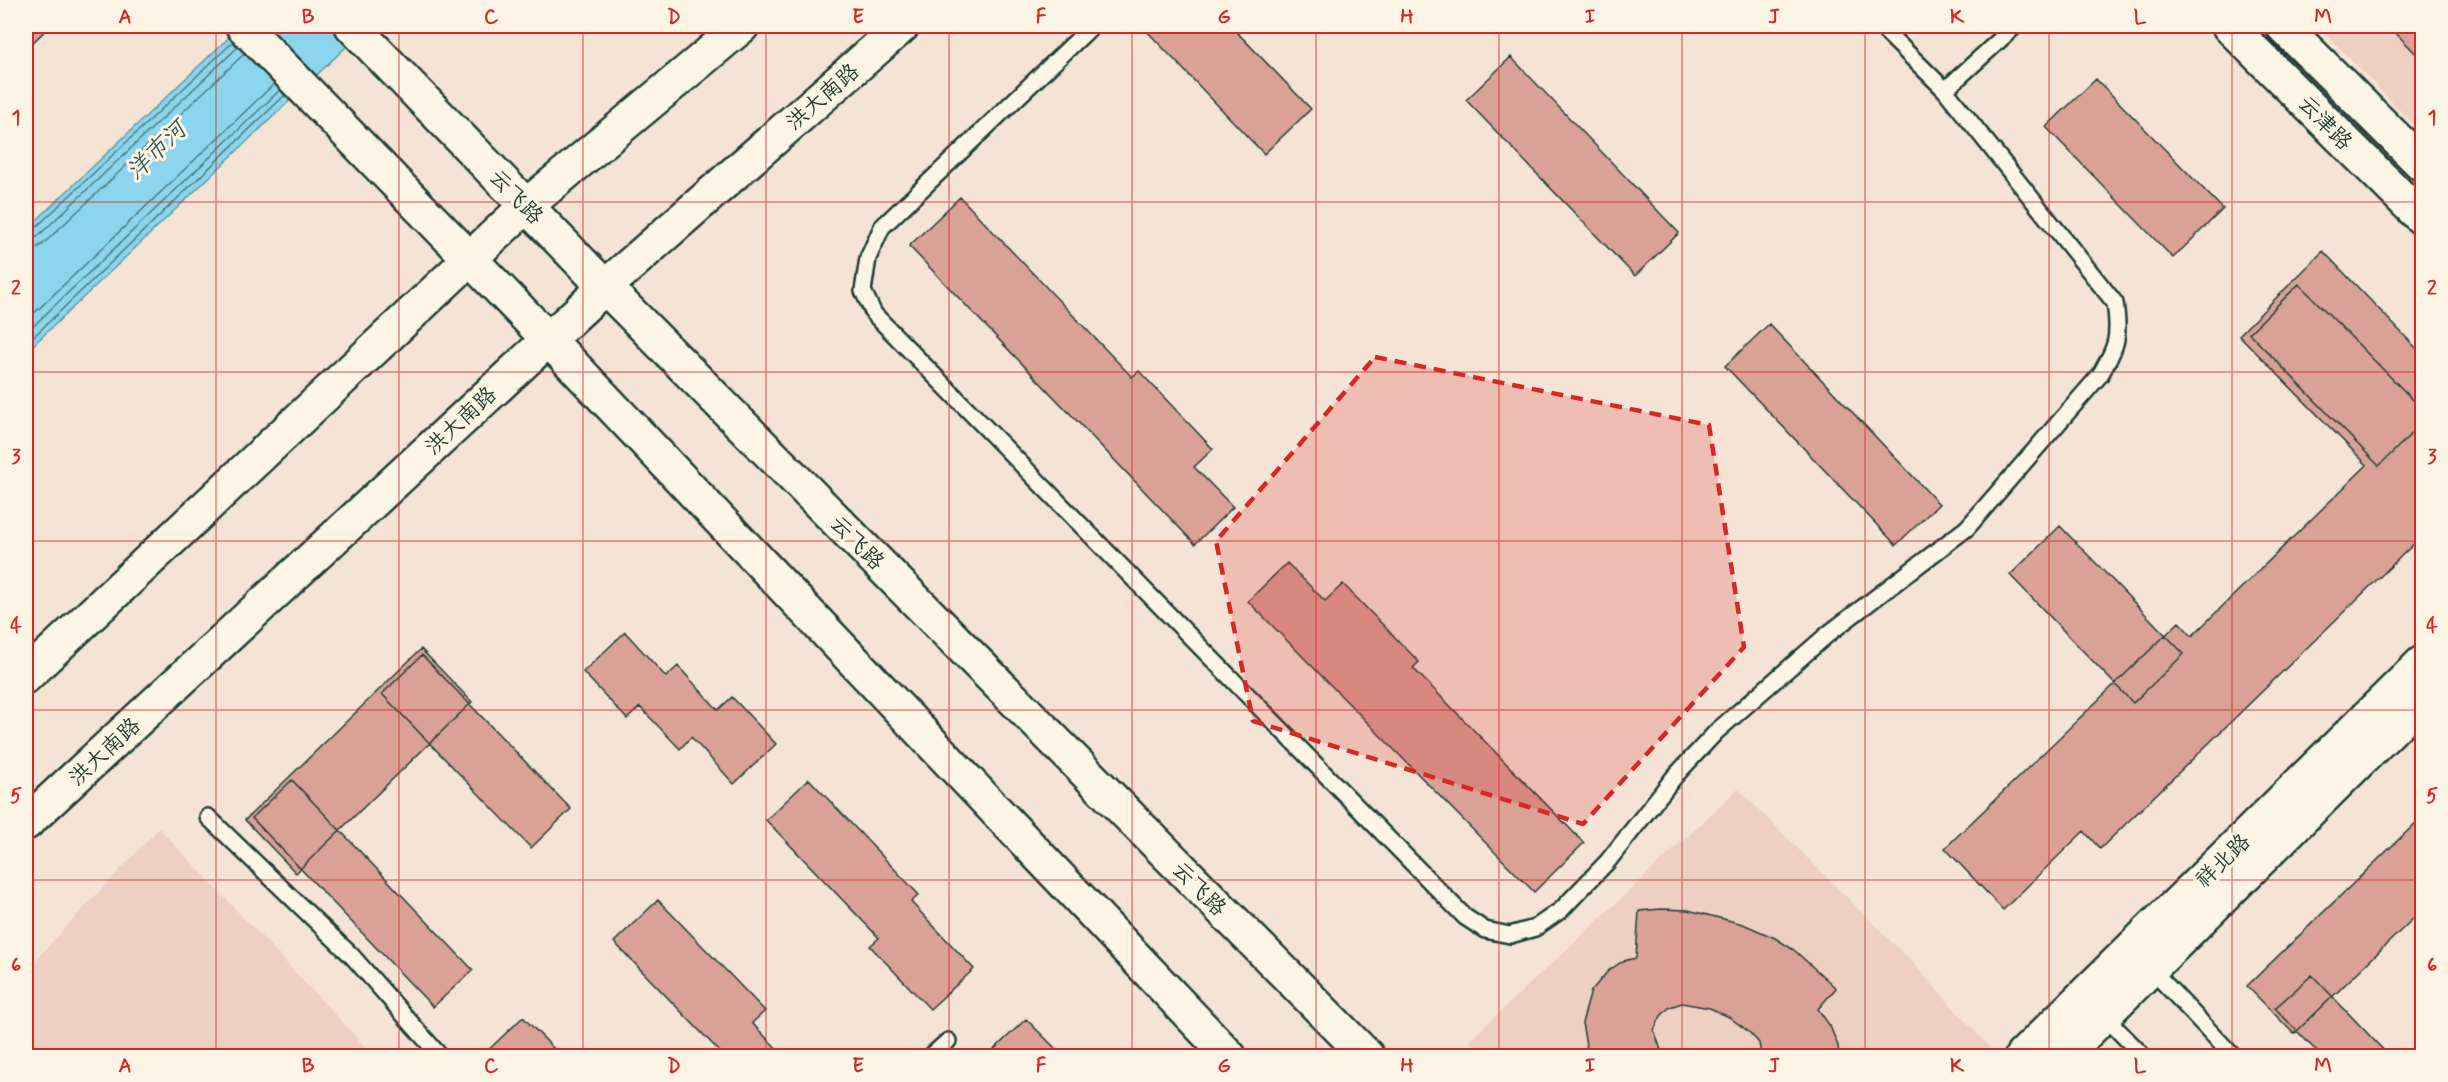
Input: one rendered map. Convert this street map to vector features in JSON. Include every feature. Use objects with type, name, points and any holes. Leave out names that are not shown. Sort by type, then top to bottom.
[{"type":"main road","points":[[243,26],[548,339],[1229,1056]]},
{"type":"main road","name":"云飞路","points":[[352,26],[604,287],[1367,1056]]},
{"type":"main road","points":[[26,676],[526,206],[742,26]]},
{"type":"main road","name":"洪大南路","points":[[26,823],[604,287],[902,26]]},
{"type":"main road","name":"云津路","points":[[2229,26],[2422,218]]},
{"type":"main road","name":"云津路","points":[[2283,26],[2422,164]]},
{"type":"main road","name":"祥北路","points":[[2022,1056],[2422,663]]},
{"type":"main road","name":"祥北路","points":[[2063,1056],[2422,699]]},
{"type":"lane","points":[[1092,26],[882,227],[868,258],[863,291],[874,314],[1466,917],[1485,930],[1510,935],[1535,928],[1562,910],[1608,861],[1675,776],[1717,731],[1828,634],[1967,528],[2100,375],[2115,350],[2118,326],[2115,303],[1945,90],[1880,26]]},
{"type":"lane","points":[[1945,90],[2014,26]]},
{"type":"lane","points":[[208,817],[351,956],[440,1056]]},
{"type":"lane","points":[[2151,969],[2234,1056]]},
{"type":"lane","points":[[2104,1016],[2143,1056]]},
{"type":"lane","points":[[931,1056],[948,1041]]},
{"type":"highlighted area","points":[[1375,357],[1709,425],[1744,647],[1583,824],[1253,721],[1216,541]]},
{"type":"shaded area","points":[[2318,26],[2422,26],[2422,133]]},
{"type":"shaded area","points":[[1738,789],[1911,961],[1991,1049],[1983,1056],[1484,1056],[1470,1040]]},
{"type":"shaded area","points":[[159,828],[374,1056],[26,1056],[26,970]]},
{"type":"water","name":"洋市河","points":[[241,26],[368,26],[26,352],[26,230]]},
{"type":"building","points":[[26,26],[50,26],[26,49]]},
{"type":"building","points":[[1231,26],[1311,109],[1264,154],[1143,27]]},
{"type":"building","points":[[2389,26],[2422,26],[2422,60]]},
{"type":"building","points":[[1511,57],[1679,233],[1635,276],[1466,100]]},
{"type":"building","points":[[2096,79],[2223,209],[2173,258],[2046,127]]},
{"type":"building","points":[[960,197],[1132,377],[1139,371],[1213,449],[1194,467],[1233,507],[1195,544],[909,246]]},
{"type":"building","points":[[2323,251],[2422,354],[2422,536],[2100,849],[2084,831],[2003,910],[1945,848],[2179,622],[2192,636],[2367,465],[2239,335]]},
{"type":"building","points":[[2299,284],[2422,409],[2422,423],[2379,466],[2249,333]]},
{"type":"building","points":[[1769,324],[1939,504],[1896,545],[1725,366]]},
{"type":"building","points":[[2060,526],[2184,654],[2133,703],[2010,575]]},
{"type":"building","points":[[1287,563],[1325,601],[1343,584],[1419,662],[1413,668],[1584,843],[1534,892],[1248,601]]},
{"type":"building","points":[[625,632],[666,677],[678,666],[718,710],[732,697],[776,744],[734,784],[691,737],[680,749],[640,707],[627,719],[583,672]]},
{"type":"building","points":[[421,649],[472,702],[296,873],[245,820]]},
{"type":"building","points":[[422,655],[571,809],[531,848],[382,694]]},
{"type":"building","points":[[809,779],[919,895],[911,902],[974,969],[930,1009],[870,946],[879,938],[766,820]]},
{"type":"building","points":[[292,780],[473,970],[433,1007],[252,818]]},
{"type":"building","points":[[2422,817],[2422,910],[2294,1034],[2247,986]]},
{"type":"building","points":[[658,900],[765,1011],[752,1023],[784,1056],[718,1056],[721,1053],[614,942]]},
{"type":"building","points":[[1688,910],[1743,924],[1775,938],[1794,950],[1836,988],[1818,1009],[1830,1026],[1838,1046],[1839,1056],[1761,1056],[1759,1043],[1729,1017],[1710,1008],[1682,1003],[1670,1007],[1661,1016],[1654,1030],[1663,1056],[1588,1056],[1582,1023],[1591,991],[1608,971],[1623,961],[1636,958],[1639,911]]},
{"type":"building","points":[[2312,975],[2389,1056],[2321,1056],[2275,1008]]},
{"type":"building","points":[[523,1017],[561,1056],[482,1056]]},
{"type":"building","points":[[1026,1019],[1063,1056],[987,1056]]}]
